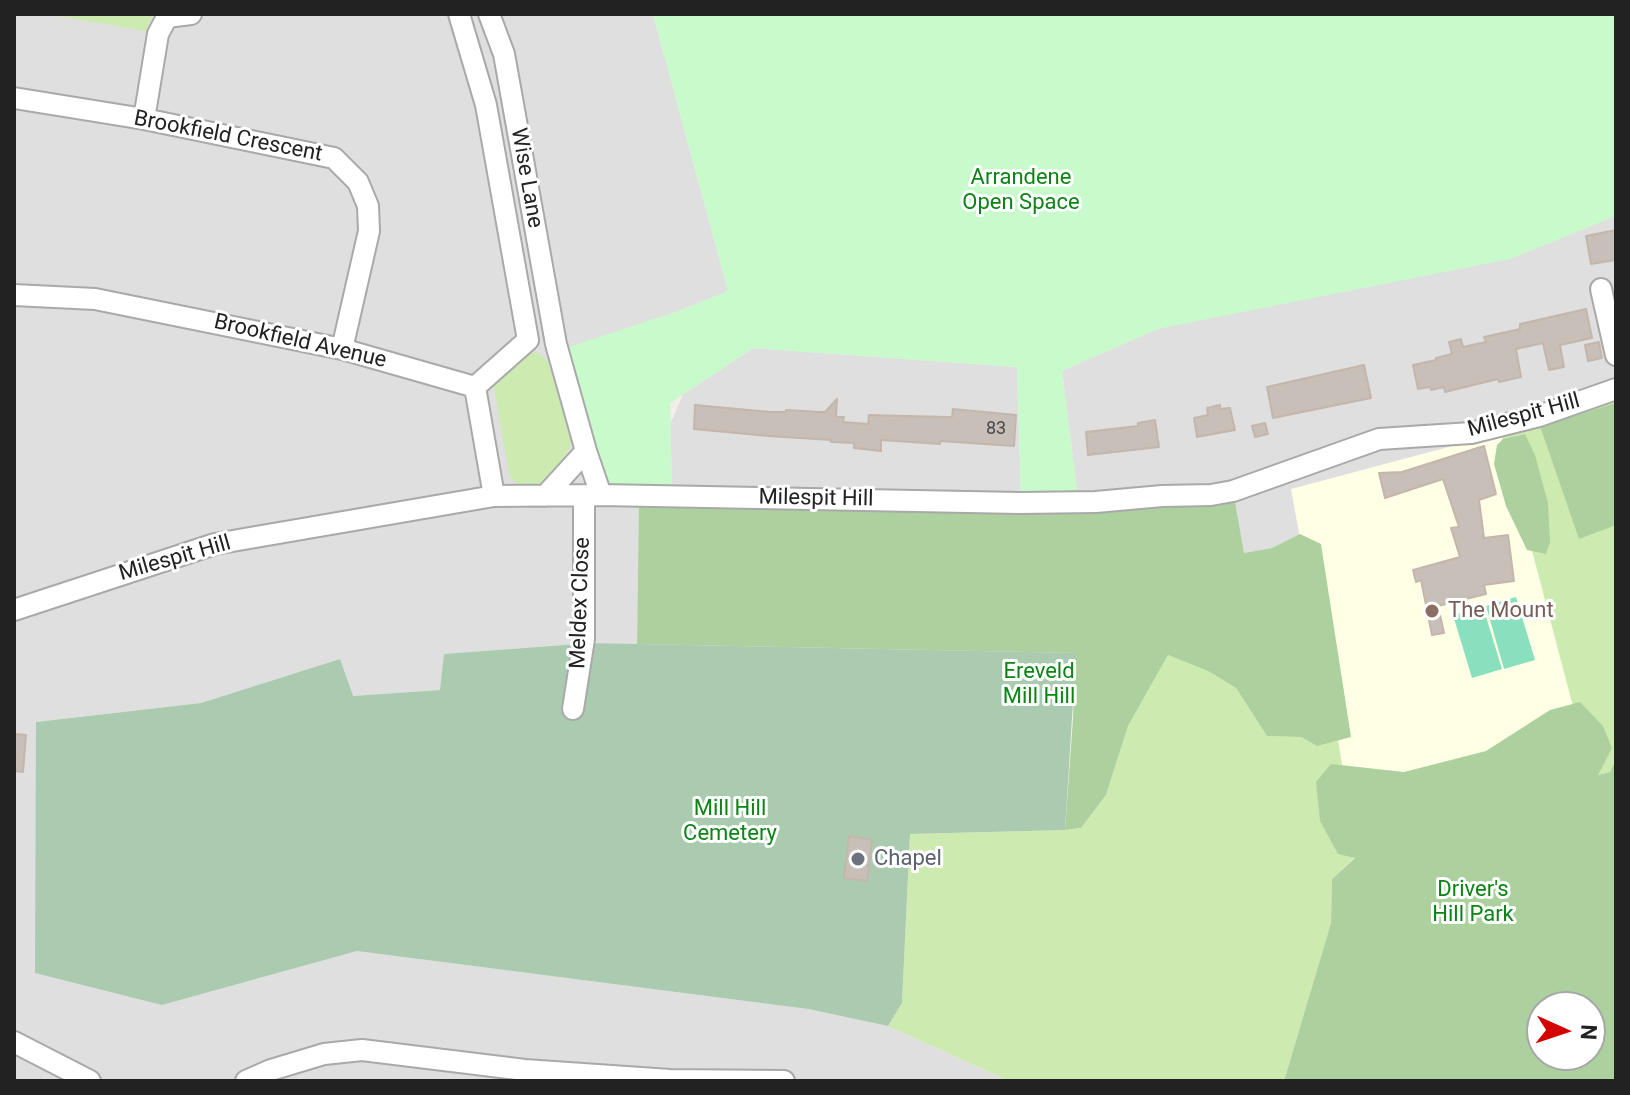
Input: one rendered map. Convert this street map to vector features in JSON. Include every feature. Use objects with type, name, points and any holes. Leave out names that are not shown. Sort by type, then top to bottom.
[{"type":"street","points":[[144,119],[158,34],[167,17],[191,14]]},
{"type":"street","name":"Wise Lane","points":[[459,14],[486,105],[528,340]]},
{"type":"street","name":"Wise Lane","points":[[489,14],[504,54],[556,344],[586,451],[592,496]]},
{"type":"street","name":"Brookfield Crescent","points":[[14,98],[144,119],[334,158],[358,182],[368,206],[369,231],[342,349]]},
{"type":"street","points":[[1601,289],[1616,355]]},
{"type":"street","name":"Brookfield Avenue","points":[[14,295],[95,299],[342,349],[475,387]]},
{"type":"street","points":[[494,496],[475,387],[528,340],[556,344]]},
{"type":"street","name":"Milespit Hill","points":[[14,610],[215,544],[494,496],[1020,503],[1211,495],[1233,491],[1379,439],[1471,433],[1539,416],[1616,389]]},
{"type":"street","points":[[545,496],[586,451]]},
{"type":"street","name":"Meldex Close","points":[[573,709],[584,639],[592,496]]},
{"type":"street","points":[[14,1042],[90,1081]]},
{"type":"street","points":[[246,1081],[324,1054],[362,1050],[525,1070],[670,1080],[784,1081]]},
{"type":"shaded area","points":[[14,14],[653,14],[728,291],[639,496],[637,644],[591,643],[445,654],[441,690],[352,696],[340,659],[201,703],[36,722],[162,1005],[357,951],[808,1009],[888,1026],[1009,1081],[14,1081]]},
{"type":"shaded area","points":[[1616,216],[1616,403],[1272,548],[1244,553],[1078,498],[1062,371],[1157,329]]},
{"type":"shaded area","points":[[753,348],[1017,367],[1021,500],[672,496],[670,403]]},
{"type":"shaded area","name":"The Mount","points":[[1507,433],[1580,733],[1350,813],[1291,489]]},
{"type":"green space","points":[[46,14],[153,14],[146,31]]},
{"type":"green space","name":"Arrandene Open Space","points":[[653,14],[1616,14],[1616,216],[1510,259],[1157,329],[1062,371],[1078,498],[1021,500],[1017,367],[753,348],[670,403],[672,496],[601,496],[557,351],[728,291]]},
{"type":"green space","points":[[528,352],[538,353],[548,361],[571,432],[571,445],[559,469],[542,484],[523,489],[510,477],[493,383]]},
{"type":"green space","points":[[1616,389],[1616,770],[1595,776],[1580,733],[1501,433]]},
{"type":"green space","points":[[1616,403],[1616,525],[1579,539],[1540,426]]},
{"type":"green space","points":[[1525,434],[1535,455],[1548,503],[1550,542],[1546,554],[1527,550],[1506,506],[1494,464],[1497,445],[1503,439]]},
{"type":"green space","points":[[1233,491],[1244,553],[1272,548],[1300,534],[1321,544],[1351,737],[1317,746],[1301,737],[1267,736],[1236,688],[1208,671],[1168,655],[1128,726],[1106,795],[1081,828],[1065,830],[1075,653],[637,644],[639,496],[1020,503]]},
{"type":"green space","points":[[1516,597],[1535,660],[1504,669],[1486,606]]},
{"type":"green space","points":[[1483,607],[1502,669],[1472,678],[1453,615]]},
{"type":"green space","name":"Mill Hill Cemetery","points":[[591,643],[1076,653],[1065,830],[910,834],[902,1003],[888,1026],[808,1009],[357,951],[162,1005],[35,973],[36,722],[201,703],[340,659],[353,696],[440,690],[444,654]]},
{"type":"green space","points":[[1168,655],[1208,671],[1236,688],[1267,736],[1301,737],[1317,746],[1338,740],[1359,853],[1332,879],[1331,923],[1284,1081],[1009,1081],[888,1026],[902,1003],[910,834],[1081,828],[1106,795],[1128,726]]},
{"type":"green space","name":"Driver's Hill Park","points":[[1580,702],[1603,726],[1612,748],[1598,775],[1610,772],[1616,760],[1616,1081],[1284,1081],[1331,923],[1332,879],[1355,858],[1338,854],[1320,821],[1316,782],[1331,764],[1404,772],[1486,751],[1550,710]]},
{"type":"building","points":[[1616,230],[1616,260],[1591,264],[1586,236]]},
{"type":"building","points":[[1586,309],[1592,338],[1560,345],[1564,367],[1549,370],[1543,343],[1516,349],[1521,377],[1499,382],[1498,379],[1445,392],[1444,387],[1418,389],[1413,365],[1452,354],[1449,342],[1461,339],[1463,347],[1486,342],[1484,337],[1520,329],[1520,324]]},
{"type":"building","points":[[1599,342],[1602,358],[1588,361],[1585,345]]},
{"type":"building","points":[[1364,365],[1371,398],[1273,418],[1267,387]]},
{"type":"building","points":[[837,399],[836,417],[844,417],[843,422],[868,424],[869,415],[952,417],[953,409],[1016,415],[1014,446],[881,440],[881,451],[854,448],[854,443],[831,440],[694,429],[695,405],[770,412],[825,412]]},
{"type":"building","points":[[1220,405],[1220,409],[1230,408],[1235,430],[1197,437],[1194,418],[1208,415],[1207,408]]},
{"type":"building","points":[[1155,420],[1159,447],[1088,455],[1086,432],[1138,426],[1138,423]]},
{"type":"building","points":[[1265,423],[1268,434],[1255,437],[1252,426]]},
{"type":"building","points":[[1484,446],[1496,494],[1479,500],[1484,538],[1508,535],[1514,581],[1484,585],[1486,594],[1438,606],[1444,633],[1432,635],[1421,580],[1416,582],[1413,570],[1460,557],[1451,528],[1459,527],[1443,479],[1385,498],[1379,473],[1402,472]]},
{"type":"building","points":[[14,734],[26,735],[23,772],[14,771]]},
{"type":"building","name":"Chapel","points":[[849,836],[872,840],[867,881],[844,878]]},
{"type":"place","name":"The Mount","points":[[1432,611]]},
{"type":"place","name":"Chapel","points":[[858,859]]},
{"type":"park label","name":"Ereveld Mill Hill","points":[[1039,684]]}]
